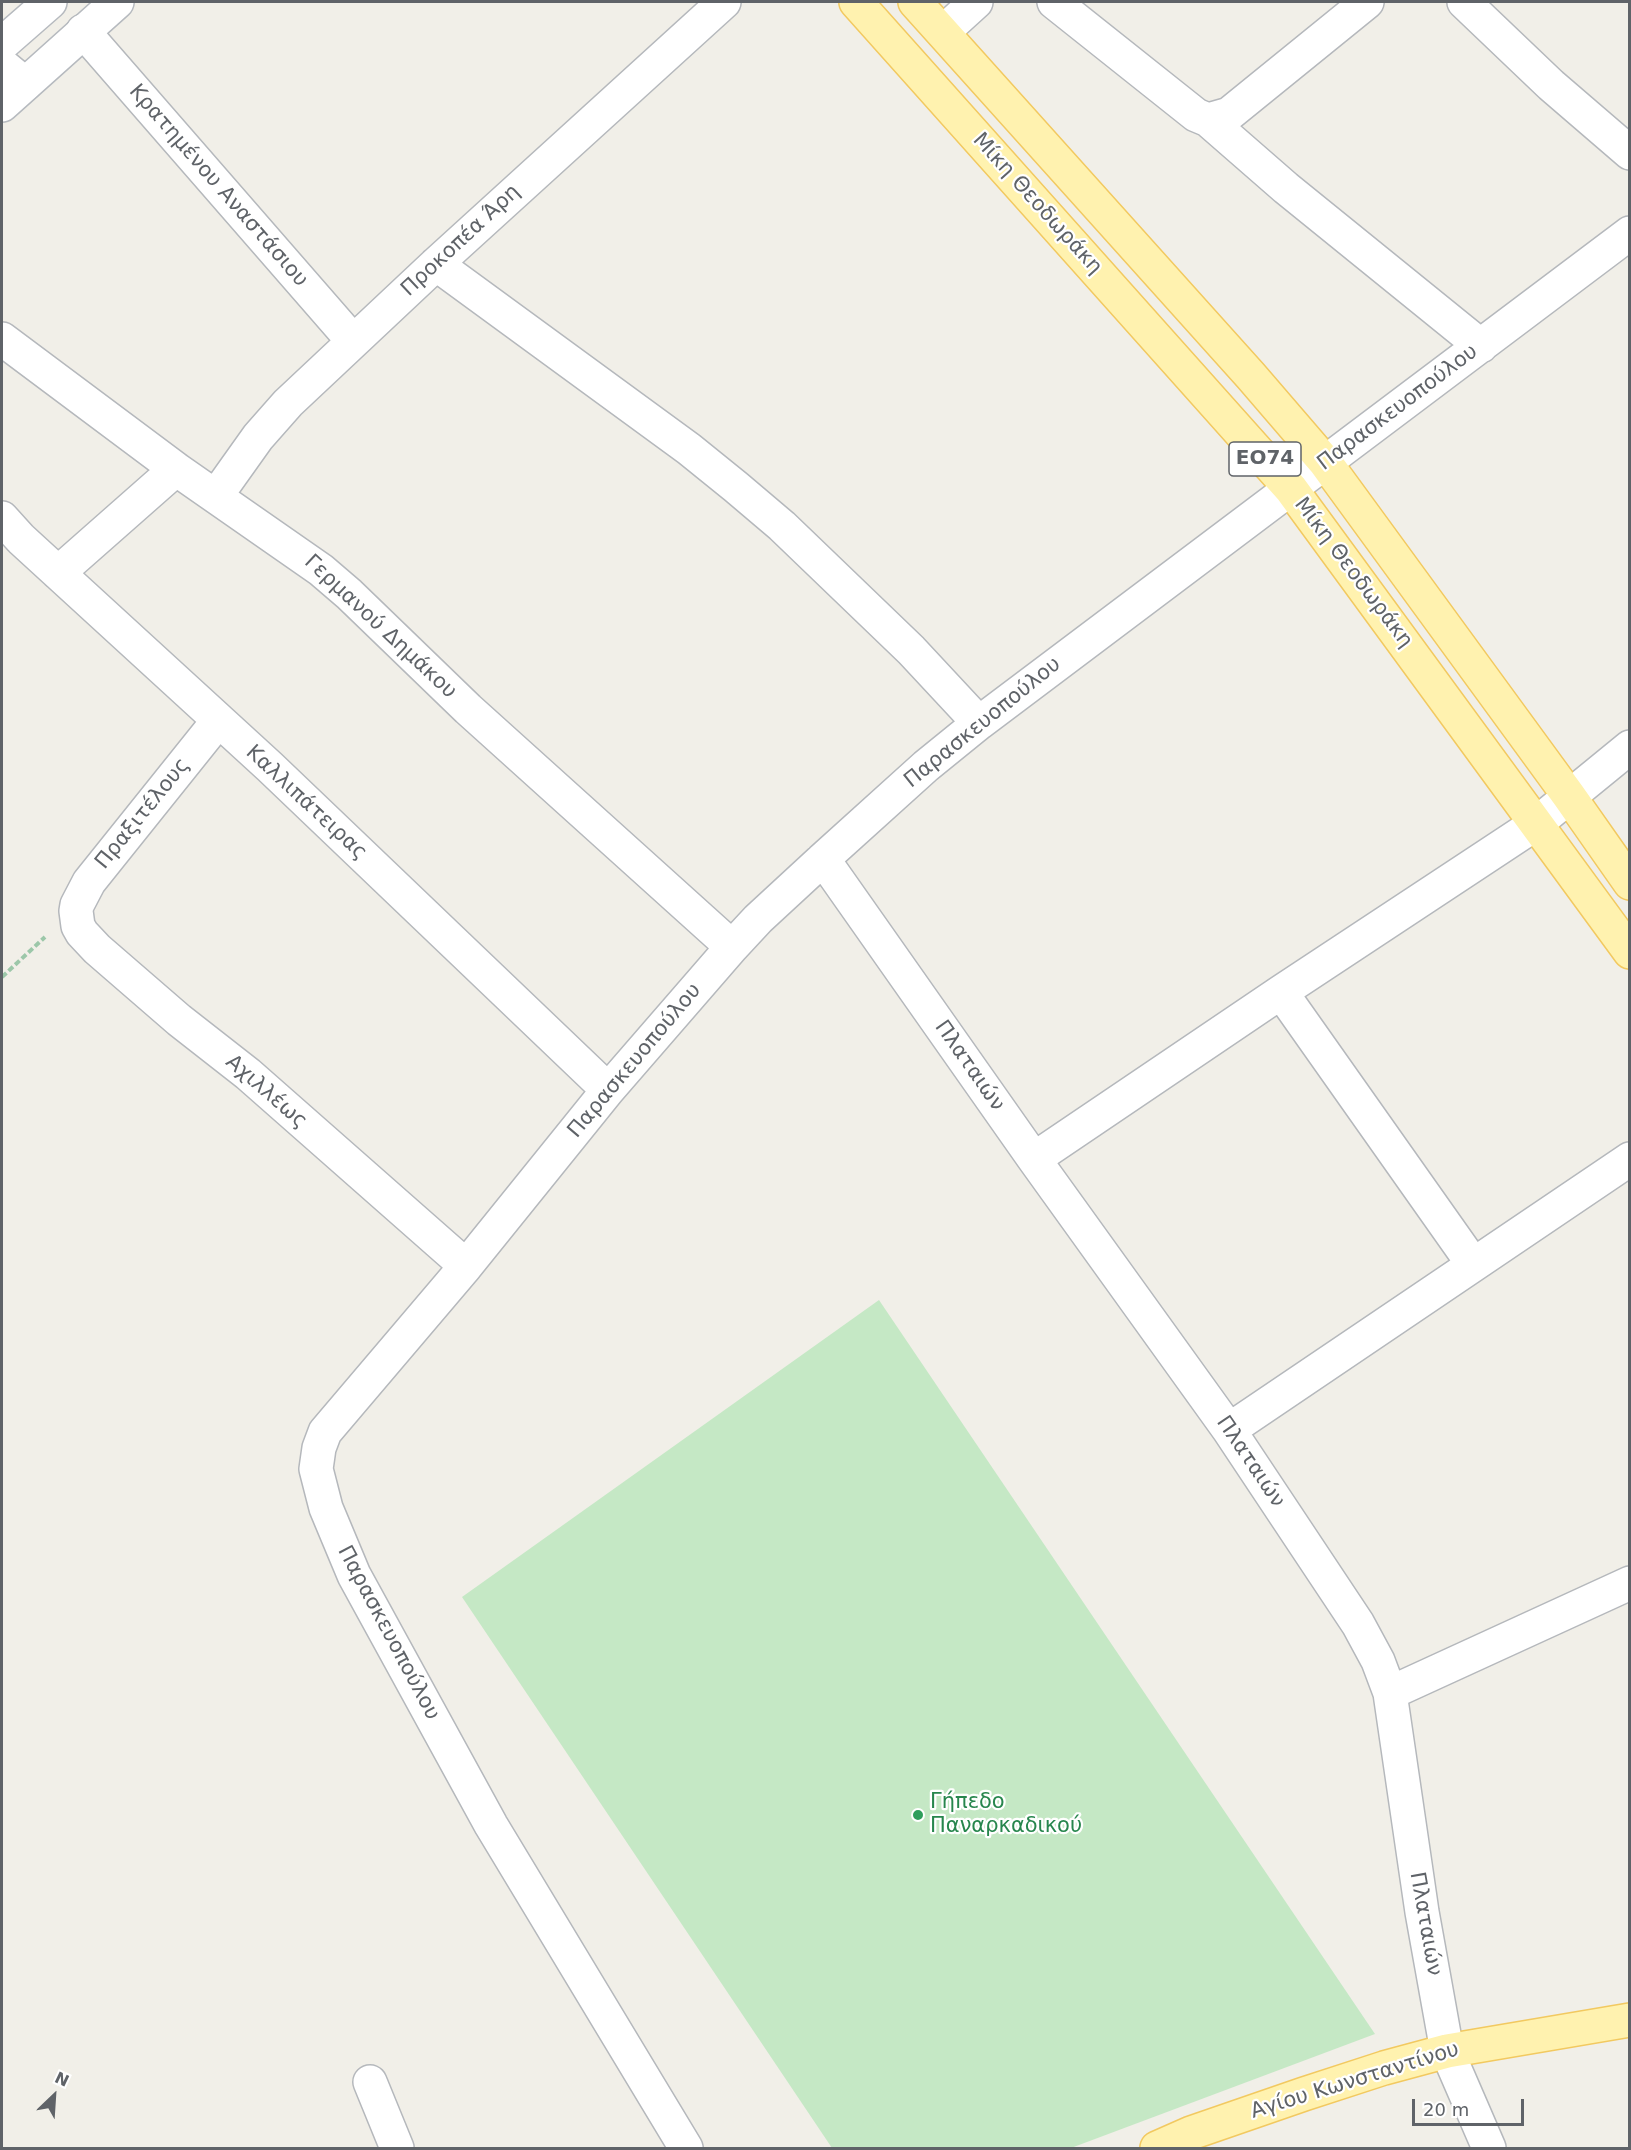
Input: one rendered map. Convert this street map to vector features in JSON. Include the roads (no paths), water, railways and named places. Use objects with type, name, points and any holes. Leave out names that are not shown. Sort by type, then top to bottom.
[{"type":"main road","name":"Μίκη Θεοδωράκη","points":[[856,2],[1291,489],[1629,952]]},
{"type":"main road","name":"Μίκη Θεοδωράκη","points":[[915,2],[1251,376],[1325,462],[1569,796],[1629,883]]},
{"type":"main road","name":"Αγίου Κωνσταντίνου","points":[[1157,2148],[1191,2133],[1384,2068],[1447,2051],[1629,2020]]},
{"type":"street","points":[[2,45],[50,2]]},
{"type":"street","points":[[9,84],[83,31],[117,2]]},
{"type":"street","name":"Προκοπέα Άρη","points":[[216,496],[258,437],[288,404],[436,264],[724,2]]},
{"type":"street","points":[[943,32],[976,2]]},
{"type":"street","points":[[1054,2],[1196,115],[1208,120],[1286,188],[1481,346]]},
{"type":"street","points":[[1208,120],[1229,114],[1366,2]]},
{"type":"street","points":[[1464,2],[1551,86],[1629,153]]},
{"type":"street","name":"Κρατημένου Αναστάσιου","points":[[83,31],[353,341]]},
{"type":"street","name":"Παρασκευοπούλου","points":[[686,2148],[491,1825],[354,1575],[326,1508],[316,1469],[319,1448],[325,1432],[466,1266],[608,1090],[732,947],[758,919],[823,859],[926,766],[978,723],[1629,233]]},
{"type":"street","points":[[436,264],[689,449],[736,487],[782,526],[911,650],[978,723]]},
{"type":"street","name":"Γερμανού Δημάκου","points":[[2,339],[176,469],[302,555],[349,594],[468,709],[732,947]]},
{"type":"street","points":[[58,573],[176,469]]},
{"type":"street","name":"Καλλιπάτειρας","points":[[2,518],[58,573],[270,767],[608,1090]]},
{"type":"street","name":"Πραξιτέλους","points":[[76,908],[89,882],[218,721]]},
{"type":"street","points":[[1034,1159],[1537,823],[1629,747]]},
{"type":"street","name":"Πλαταιών","points":[[823,859],[1034,1159],[1229,1430],[1358,1624],[1378,1660],[1390,1693],[1422,1912],[1447,2051],[1489,2148]]},
{"type":"street","name":"Αχιλλέως","points":[[76,908],[82,933],[97,949],[179,1020],[248,1074],[466,1266]]},
{"type":"street","points":[[1281,992],[1473,1264]]},
{"type":"street","points":[[1229,1430],[1629,1159]]},
{"type":"street","points":[[1390,1693],[1629,1583]]},
{"type":"street","points":[[370,2082],[397,2148]]},
{"type":"place","name":"Γήπεδο Παναρκαδικού","points":[[918,1815]]}]
